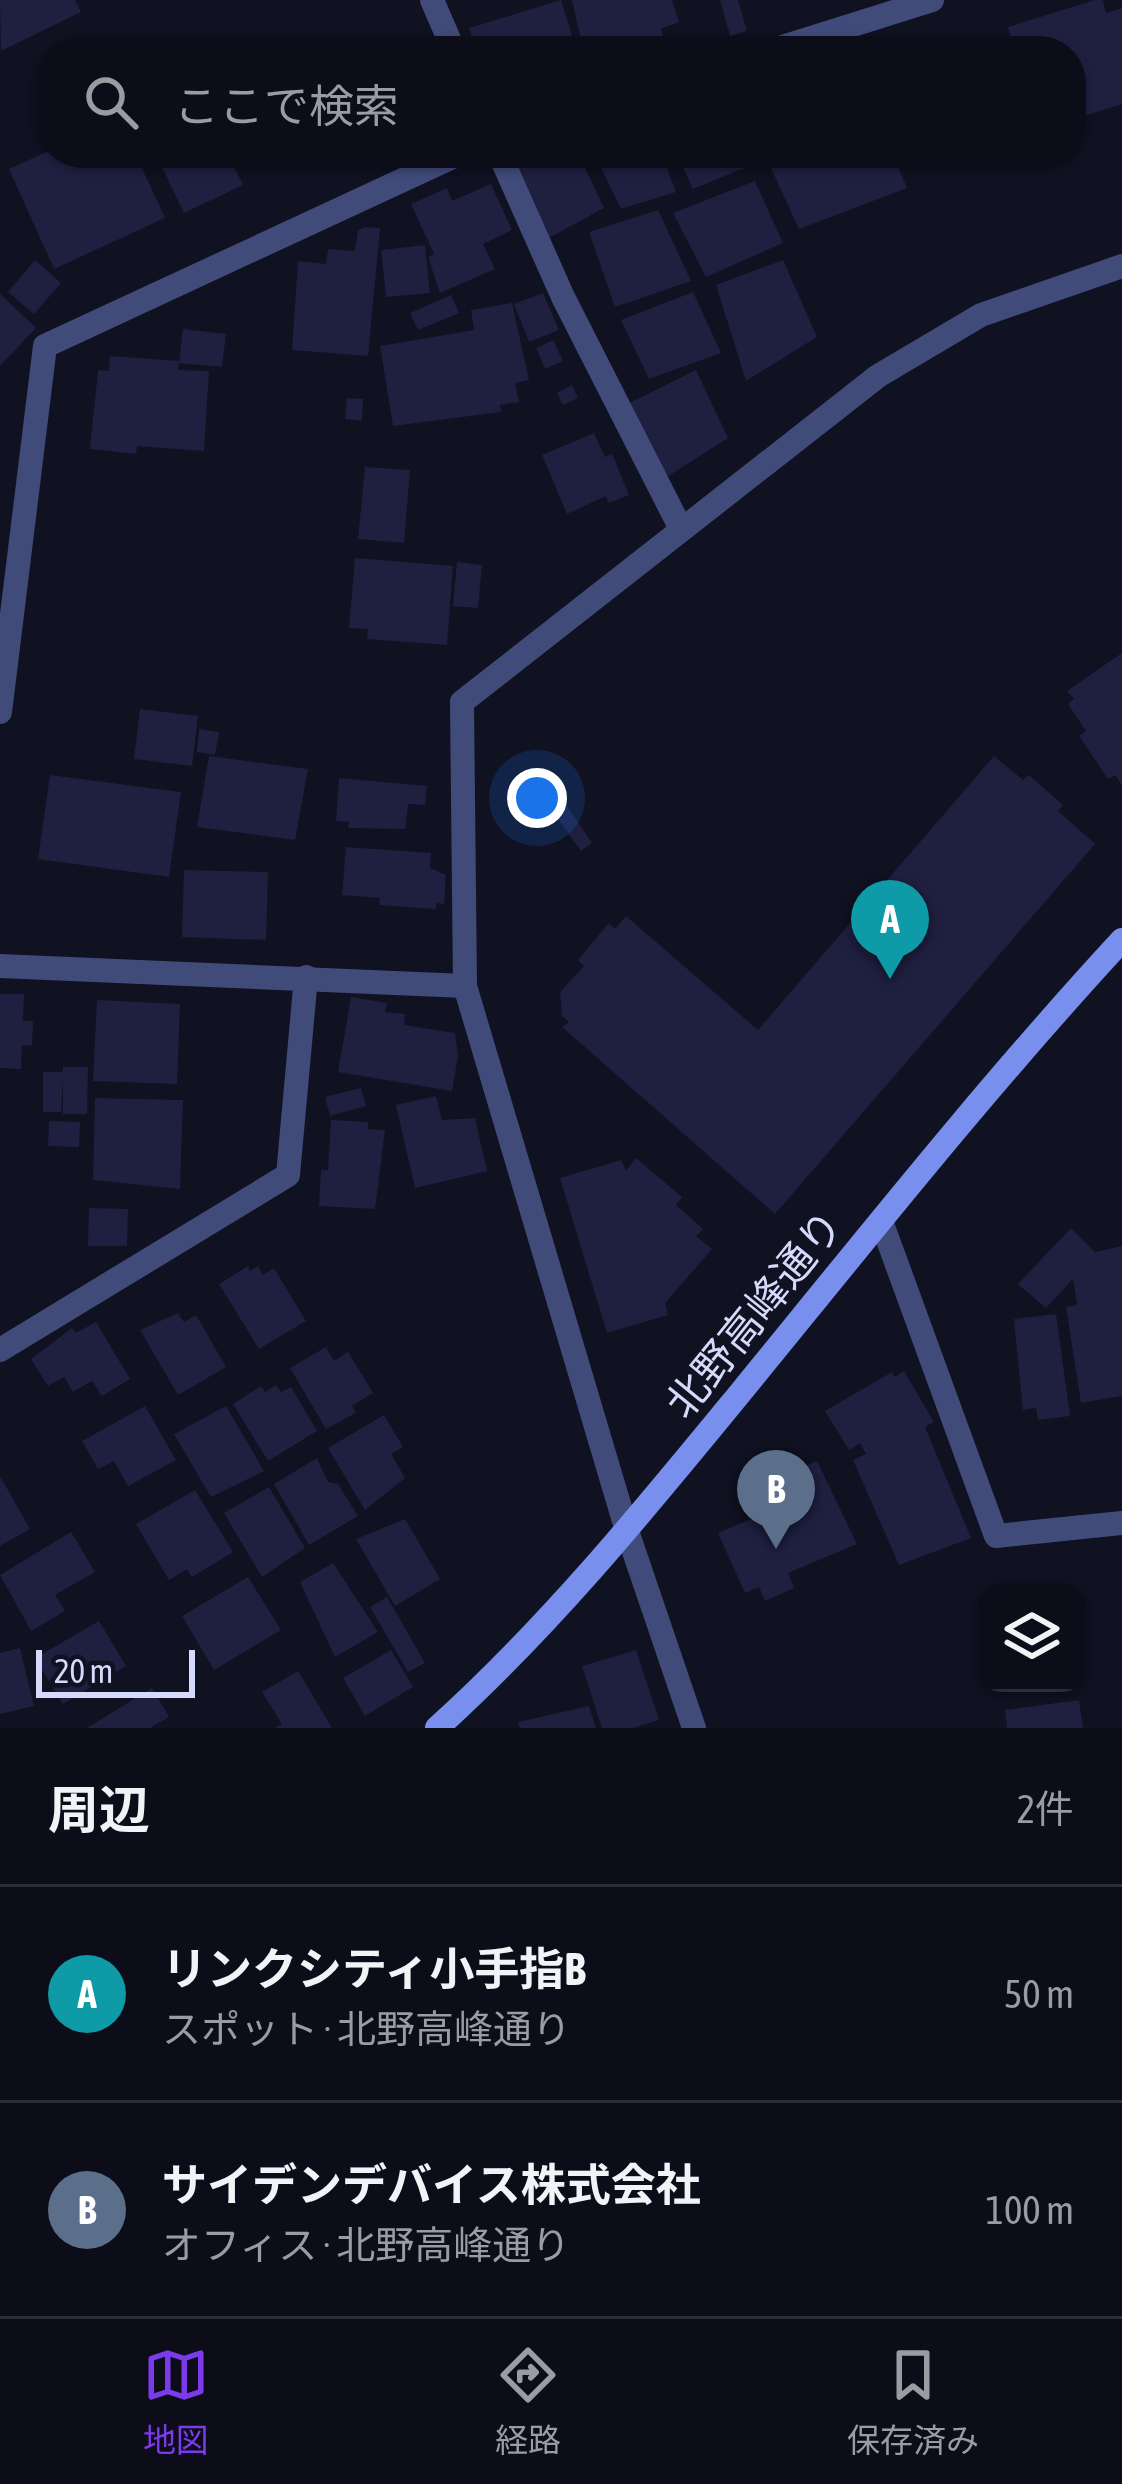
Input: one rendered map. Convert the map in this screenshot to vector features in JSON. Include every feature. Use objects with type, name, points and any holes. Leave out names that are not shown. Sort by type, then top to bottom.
[{"type":"street","points":[[432,0],[448,36]]},
{"type":"street","points":[[818,36],[932,0]]},
{"type":"street","points":[[0,712],[45,346],[429,168]]},
{"type":"street","points":[[506,168],[563,297],[681,529]]},
{"type":"street","points":[[694,1728],[627,1532],[465,986],[462,702],[878,376],[981,315],[1122,266]]},
{"type":"street","name":"北野高峰通り","points":[[437,1728],[510,1662],[627,1532],[1021,1049],[1122,940]]},
{"type":"street","points":[[0,967],[465,986]]},
{"type":"street","points":[[0,1350],[289,1175],[306,977]]},
{"type":"street","points":[[881,1221],[996,1536],[1122,1523]]},
{"type":"building","points":[[0,0],[75,0],[81,12],[1,51]]},
{"type":"building","points":[[561,0],[572,36],[471,36],[469,28]]},
{"type":"building","points":[[572,0],[672,0],[679,22],[661,29],[663,36],[580,36]]},
{"type":"building","points":[[720,0],[738,0],[747,31],[730,36]]},
{"type":"building","points":[[1095,0],[1103,0],[1106,13],[1122,8],[1122,104],[1086,115],[1086,36],[1011,36],[1008,27]]},
{"type":"building","points":[[36,157],[36,168],[142,168],[165,218],[54,269],[9,169]]},
{"type":"building","points":[[162,168],[234,168],[243,185],[184,213]]},
{"type":"building","points":[[516,168],[585,168],[604,208],[547,239]]},
{"type":"building","points":[[601,168],[667,168],[676,192],[621,209]]},
{"type":"building","points":[[683,168],[744,168],[693,189]]},
{"type":"building","points":[[771,168],[898,168],[907,188],[799,229]]},
{"type":"building","points":[[755,181],[783,243],[706,277],[673,213]]},
{"type":"building","points":[[491,184],[512,230],[483,244],[495,269],[440,293],[428,257],[434,254],[411,204],[447,188],[452,201]]},
{"type":"building","points":[[658,210],[691,281],[615,307],[589,232]]},
{"type":"building","points":[[380,228],[368,356],[292,350],[298,261],[326,264],[328,249],[355,251],[358,230]]},
{"type":"building","points":[[425,245],[430,293],[386,297],[381,250]]},
{"type":"building","points":[[35,260],[61,283],[34,314],[8,292]]},
{"type":"building","points":[[783,260],[817,337],[746,381],[716,285]]},
{"type":"building","points":[[693,292],[721,353],[649,379],[621,320]]},
{"type":"building","points":[[543,293],[559,330],[529,342],[514,304]]},
{"type":"building","points":[[0,294],[36,328],[0,366]]},
{"type":"building","points":[[451,295],[459,313],[418,330],[410,313]]},
{"type":"building","points":[[512,303],[529,380],[515,383],[519,402],[500,405],[501,412],[393,426],[380,346],[474,330],[471,310]]},
{"type":"building","points":[[183,329],[226,334],[222,367],[179,363]]},
{"type":"building","points":[[553,340],[563,361],[545,369],[536,348]]},
{"type":"building","points":[[110,356],[179,361],[178,370],[209,371],[204,451],[137,446],[136,454],[90,449],[98,370],[109,371]]},
{"type":"building","points":[[696,370],[728,438],[659,482],[623,406]]},
{"type":"building","points":[[572,385],[578,398],[563,405],[557,393]]},
{"type":"building","points":[[347,398],[363,399],[362,421],[345,419]]},
{"type":"building","points":[[594,433],[605,457],[612,454],[629,495],[609,503],[606,496],[567,514],[542,455]]},
{"type":"building","points":[[365,467],[410,470],[404,543],[358,539]]},
{"type":"building","points":[[355,558],[453,566],[447,645],[367,639],[368,629],[349,628]]},
{"type":"building","points":[[457,562],[482,565],[478,608],[453,606]]},
{"type":"building","points":[[1122,653],[1122,785],[1115,775],[1108,779],[1079,736],[1086,731],[1068,704],[1074,699],[1067,691]]},
{"type":"building","points":[[140,709],[198,716],[192,766],[134,759]]},
{"type":"building","points":[[199,729],[219,732],[215,755],[197,752]]},
{"type":"building","points":[[209,756],[308,769],[295,840],[197,827]]},
{"type":"building","points":[[994,756],[1023,780],[1029,775],[1063,805],[1058,811],[1095,844],[775,1214],[562,1027],[569,1022],[562,1016],[560,992],[584,966],[578,960],[609,923],[615,929],[626,916],[758,1030]]},
{"type":"building","points":[[50,775],[181,792],[169,877],[38,859]]},
{"type":"building","points":[[339,778],[427,786],[425,805],[408,804],[405,829],[348,828],[349,822],[336,821]]},
{"type":"building","points":[[559,794],[592,843],[581,851],[547,803]]},
{"type":"building","points":[[346,847],[431,853],[430,868],[446,875],[444,904],[436,903],[436,909],[379,905],[380,898],[342,895]]},
{"type":"building","points":[[184,870],[268,872],[266,940],[182,937]]},
{"type":"building","points":[[0,994],[24,994],[23,1021],[33,1021],[32,1046],[22,1045],[21,1069],[0,1068]]},
{"type":"building","points":[[351,997],[387,1003],[385,1012],[405,1014],[404,1025],[455,1033],[458,1056],[452,1091],[338,1072]]},
{"type":"building","points":[[97,1000],[180,1004],[177,1084],[93,1081]]},
{"type":"building","points":[[63,1067],[88,1067],[87,1114],[63,1114],[63,1080],[61,1112],[43,1112],[43,1072],[63,1072]]},
{"type":"building","points":[[361,1088],[366,1106],[330,1116],[325,1097]]},
{"type":"building","points":[[436,1096],[442,1120],[475,1118],[487,1171],[415,1188],[396,1105]]},
{"type":"building","points":[[95,1098],[183,1100],[180,1189],[93,1180]]},
{"type":"building","points":[[331,1120],[368,1122],[368,1129],[385,1130],[375,1209],[319,1206],[321,1170],[328,1170]]},
{"type":"building","points":[[49,1121],[80,1122],[79,1147],[48,1146]]},
{"type":"building","points":[[636,1158],[682,1197],[676,1205],[703,1229],[696,1236],[712,1249],[665,1303],[668,1315],[607,1333],[560,1178],[621,1160],[626,1171]]},
{"type":"building","points":[[89,1208],[128,1209],[127,1246],[88,1246]]},
{"type":"building","points":[[1071,1228],[1095,1252],[1122,1246],[1122,1396],[1081,1403],[1066,1307],[1077,1305],[1073,1279],[1046,1308],[1018,1284]]},
{"type":"building","points":[[248,1266],[250,1271],[258,1266],[263,1275],[274,1268],[306,1321],[259,1349],[219,1284]]},
{"type":"building","points":[[178,1313],[184,1322],[196,1315],[226,1367],[178,1395],[140,1330]]},
{"type":"building","points":[[1056,1314],[1070,1416],[1038,1420],[1036,1408],[1023,1410],[1014,1319]]},
{"type":"building","points":[[96,1322],[130,1379],[102,1396],[92,1381],[73,1392],[64,1377],[48,1386],[31,1359],[72,1328],[76,1333]]},
{"type":"building","points":[[326,1347],[334,1361],[348,1352],[373,1393],[352,1406],[356,1413],[326,1429],[290,1368]]},
{"type":"building","points":[[904,1371],[934,1422],[925,1427],[971,1538],[899,1565],[853,1460],[866,1454],[860,1443],[849,1450],[825,1411],[892,1372],[895,1377]]},
{"type":"building","points":[[276,1385],[281,1392],[291,1387],[317,1431],[268,1461],[233,1404],[261,1386],[265,1392]]},
{"type":"building","points":[[145,1406],[176,1460],[128,1486],[114,1461],[98,1469],[82,1441]]},
{"type":"building","points":[[226,1406],[264,1471],[211,1497],[174,1434]]},
{"type":"building","points":[[384,1415],[403,1447],[391,1454],[405,1478],[365,1510],[328,1448]]},
{"type":"building","points":[[317,1458],[328,1482],[338,1484],[358,1516],[309,1545],[274,1484]]},
{"type":"building","points":[[817,1461],[857,1544],[788,1573],[794,1588],[765,1601],[759,1587],[745,1593],[718,1533],[760,1515],[749,1490]]},
{"type":"building","points":[[0,1476],[30,1529],[0,1546]]},
{"type":"building","points":[[269,1487],[305,1548],[262,1577],[224,1513]]},
{"type":"building","points":[[195,1490],[233,1552],[192,1577],[187,1569],[169,1580],[136,1524]]},
{"type":"building","points":[[405,1519],[440,1579],[395,1606],[356,1539]]},
{"type":"building","points":[[71,1532],[95,1572],[55,1595],[65,1611],[31,1631],[0,1575]]},
{"type":"building","points":[[333,1563],[378,1632],[335,1657],[300,1582]]},
{"type":"building","points":[[248,1577],[281,1630],[214,1670],[182,1616]]},
{"type":"building","points":[[387,1597],[425,1663],[408,1672],[370,1607]]},
{"type":"building","points":[[99,1621],[126,1666],[63,1704],[35,1658]]},
{"type":"building","points":[[20,1648],[34,1706],[0,1714],[0,1653]]},
{"type":"building","points":[[391,1650],[413,1687],[365,1716],[343,1678]]},
{"type":"building","points":[[636,1650],[659,1720],[633,1728],[602,1728],[582,1666]]},
{"type":"building","points":[[298,1671],[332,1728],[275,1728],[282,1724],[262,1692]]},
{"type":"building","points":[[152,1688],[169,1717],[150,1728],[87,1728]]},
{"type":"building","points":[[1079,1700],[1083,1728],[1007,1728],[1005,1710]]},
{"type":"building","points":[[589,1706],[596,1728],[520,1728],[518,1722]]},
{"type":"place","name":"リンクシティ小手指B","points":[[890,979]]},
{"type":"place","name":"サイデンデバイス株式会社","points":[[776,1549]]}]
